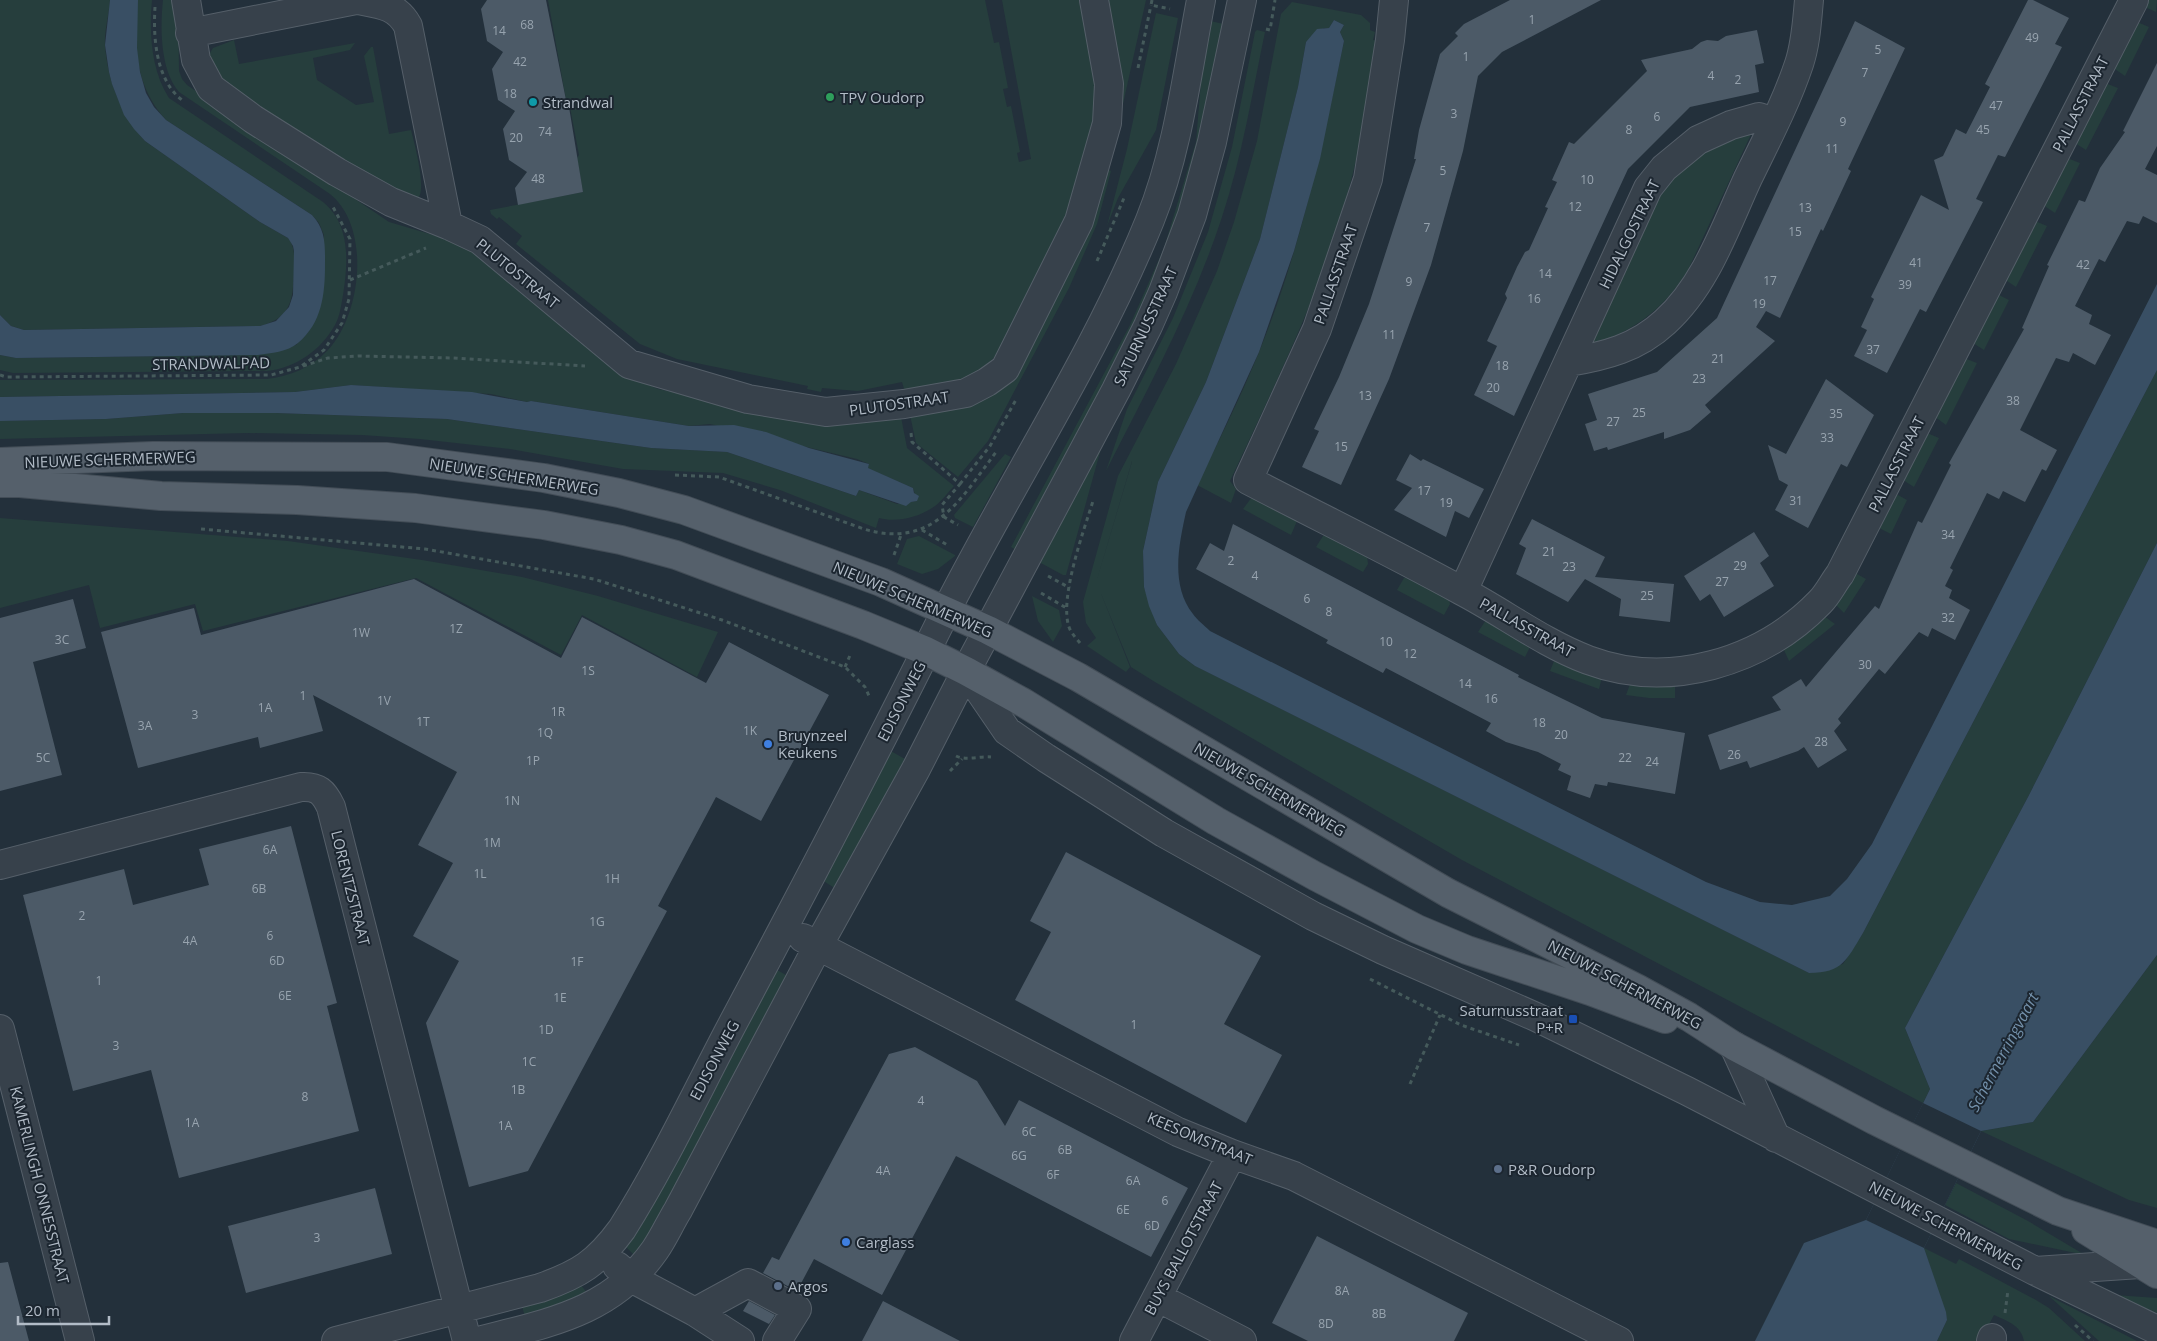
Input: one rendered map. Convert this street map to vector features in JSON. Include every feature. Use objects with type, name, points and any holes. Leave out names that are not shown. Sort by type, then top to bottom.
[{"type":"main road","name":"NIEUWE SCHERMERWEG","points":[[0,462],[153,456],[387,457],[544,478],[619,493],[684,510],[881,582],[988,630],[1078,677],[1448,893],[1638,989],[1689,1017],[1734,1046],[1874,1120],[2153,1260]]},
{"type":"main road","name":"NIEUWE SCHERMERWEG","points":[[0,483],[20,483],[161,496],[297,500],[415,508],[544,525],[621,540],[676,555],[828,611],[926,651],[966,671],[1024,702],[1216,820],[1315,876],[1417,929],[1467,950],[1590,991],[1734,1046]]},
{"type":"street","name":"PLUTOSTRAAT","points":[[186,0],[196,60],[211,88],[253,120],[336,172],[391,202],[480,240],[629,364],[748,399],[826,412],[904,404],[966,393],[1006,369],[1079,221],[1107,123],[1108,84],[1094,0]]},
{"type":"street","points":[[190,33],[357,0],[382,4],[402,14],[408,26],[455,228]]},
{"type":"street","points":[[946,611],[1109,309],[1150,220],[1163,183],[1180,112],[1201,0]]},
{"type":"street","name":"SATURNUSSTRAAT","points":[[988,630],[1116,390],[1163,292],[1192,215],[1212,142],[1242,0]]},
{"type":"street","name":"PALLASSTRAAT","points":[[1394,0],[1390,40],[1368,179],[1317,329],[1248,480],[1463,591],[1565,650],[1618,669],[1656,673],[1688,671],[1724,662],[1763,645],[1796,624],[1821,601],[1840,574],[2134,0]]},
{"type":"street","points":[[1569,362],[1606,356],[1631,346],[1664,323],[1684,302],[1704,272],[1775,122],[1799,63],[1806,30],[1809,0]]},
{"type":"street","name":"HIDALGOSTRAAT","points":[[1463,591],[1648,188],[1664,168],[1698,140],[1731,125],[1759,117],[1775,122]]},
{"type":"street","name":"EDISONWEG","points":[[336,1341],[561,1281],[579,1272],[602,1254],[633,1211],[784,928],[946,611]]},
{"type":"street","points":[[479,1341],[566,1318],[588,1309],[631,1278],[655,1250],[818,946],[916,769],[988,630]]},
{"type":"street","name":"NIEUWE SCHERMERWEG","points":[[966,671],[1007,730],[1046,758],[1164,833],[1313,916],[1545,1022],[1688,1091],[2034,1271],[2157,1330]]},
{"type":"street","name":"LORENTZSTRAAT","points":[[0,865],[302,787],[313,786],[324,793],[336,826],[467,1341]]},
{"type":"street","name":"KEESOMSTRAAT","points":[[784,928],[1178,1132],[1294,1176],[1620,1341]]},
{"type":"street","name":"KAMERLINGH ONNESSTRAAT","points":[[0,1029],[80,1341]]},
{"type":"street","points":[[1734,1046],[1776,1138]]},
{"type":"street","name":"BUYS BALLOTSTRAAT","points":[[1134,1341],[1232,1154]]},
{"type":"street","points":[[602,1254],[631,1278],[695,1312],[740,1341]]},
{"type":"street","name":"NIEUWE SCHERMERWEG","points":[[2034,1271],[2153,1260]]},
{"type":"street","points":[[695,1312],[748,1283],[797,1309],[777,1341]]},
{"type":"street","points":[[1157,1297],[1242,1341]]},
{"type":"path","name":"STRANDWALPAD","points":[[0,374],[6,377],[271,375],[300,366],[324,350],[342,323],[349,299],[350,240],[335,208]]},
{"type":"path","points":[[350,280],[455,228]]},
{"type":"path","points":[[300,366],[328,358],[359,356],[452,358],[580,366],[629,364]]},
{"type":"path","points":[[199,529],[425,549],[594,579],[722,620],[845,667]]},
{"type":"path","points":[[901,535],[921,530]]},
{"type":"path","points":[[1069,626],[1070,588]]},
{"type":"path","points":[[1410,1084],[1440,1015]]},
{"type":"path","points":[[1996,1332],[2008,1289]]},
{"type":"green space","points":[[0,0],[110,0],[105,40],[109,72],[117,97],[129,120],[145,141],[260,222],[288,238],[293,250],[294,282],[291,299],[284,313],[270,323],[260,326],[24,330],[11,326],[0,315]]},
{"type":"green space","points":[[138,0],[152,0],[151,38],[155,63],[158,75],[169,98],[323,202],[339,222],[345,245],[346,270],[338,318],[323,342],[298,362],[267,371],[13,373],[0,370],[0,355],[16,358],[258,355],[296,345],[309,331],[324,235],[319,223],[312,215],[166,120],[148,93],[138,64],[136,33]]},
{"type":"green space","points":[[163,0],[178,0],[179,71],[187,85],[389,222],[464,244],[631,378],[658,389],[822,423],[862,423],[901,417],[907,448],[954,486],[940,502],[929,510],[908,518],[893,520],[879,518],[876,528],[780,490],[723,473],[623,469],[510,449],[420,439],[362,435],[247,433],[0,439],[0,421],[106,419],[183,413],[276,413],[447,419],[651,448],[727,452],[856,496],[859,490],[897,504],[917,501],[913,488],[867,468],[869,464],[857,459],[710,424],[689,426],[531,401],[527,402],[491,394],[351,385],[295,392],[0,397],[0,380],[267,379],[284,376],[315,362],[328,350],[340,334],[348,315],[354,294],[357,271],[356,248],[352,227],[343,209],[330,194],[179,92],[168,72],[165,60],[162,35]]},
{"type":"green space","points":[[548,0],[985,0],[994,43],[999,42],[1008,88],[1003,89],[1007,107],[1011,106],[1020,152],[1017,153],[1019,162],[1031,159],[1002,0],[1085,0],[1096,88],[1096,122],[1067,220],[998,354],[975,376],[905,392],[902,382],[858,391],[822,388],[821,392],[807,389],[808,386],[677,359],[640,344],[516,244],[522,236],[499,217],[497,219],[491,214],[490,210],[583,192],[577,158],[579,155],[570,107],[567,105]]},
{"type":"green space","points":[[1108,0],[1146,0],[1123,104],[1120,103]]},
{"type":"green space","points":[[2143,0],[2157,0],[2156,12],[2147,8]]},
{"type":"green space","points":[[1292,2],[1361,15],[1370,23],[1370,30],[1375,32],[1373,40],[1382,41],[1365,122],[1338,229],[1295,341],[1230,481],[1236,489],[1231,503],[1197,485],[1252,369],[1274,314],[1309,198],[1344,41],[1340,32],[1344,25],[1334,20],[1329,28],[1324,28],[1306,42],[1298,87],[1260,239],[1206,382],[1158,482],[1143,551],[1144,587],[1157,625],[1179,654],[1195,666],[1809,973],[1843,964],[1863,933],[2157,370],[2157,543],[2028,797],[1905,1028],[1930,1089],[1923,1103],[1462,860],[1155,682],[1131,667],[1100,591],[1130,667],[1126,672],[1087,646],[1096,638],[1086,623],[1083,602],[1118,476],[1176,364],[1217,271],[1234,222],[1257,141],[1281,14]],"holes":[[[1132,461],[1132,462],[1096,583]]]},
{"type":"green space","points":[[1156,13],[1178,18],[1156,130],[1118,198],[1107,226],[1127,149]]},
{"type":"green space","points":[[1206,20],[1228,25],[1207,135],[1154,291],[1018,551],[1011,547],[1130,325],[1164,248],[1196,142]]},
{"type":"green space","points":[[2137,22],[2149,27],[2125,76],[2112,67]]},
{"type":"green space","points":[[1257,30],[1265,32],[1241,148],[1222,217],[1184,315],[1106,471],[1127,409],[1173,318],[1208,232],[1232,147],[1255,32]]},
{"type":"green space","points":[[234,40],[239,64],[355,43],[350,50],[313,58],[317,80],[356,105],[374,102],[364,56],[373,47],[389,134],[411,130],[421,177],[420,195],[417,199],[397,200],[227,84],[204,63],[213,48]]},
{"type":"green space","points":[[2105,83],[2118,88],[2086,150],[2075,143]]},
{"type":"green space","points":[[1753,130],[1688,270],[1673,292],[1645,319],[1634,326],[1610,338],[1599,342],[1592,342],[1652,206],[1675,174],[1697,155]]},
{"type":"green space","points":[[2067,158],[2080,163],[2055,213],[2043,205]]},
{"type":"green space","points":[[1107,169],[1111,171],[1097,224],[1069,288],[988,441],[958,477],[916,443],[910,415],[975,399]]},
{"type":"green space","points":[[2035,221],[2047,226],[2016,287],[2004,279]]},
{"type":"green space","points":[[1999,295],[2009,300],[1984,350],[1973,343],[1994,296]]},
{"type":"green space","points":[[1964,358],[1977,363],[1946,425],[1934,416]]},
{"type":"green space","points":[[1927,433],[1939,438],[1914,487],[1903,480]]},
{"type":"green space","points":[[1102,445],[1066,575],[1063,575],[1039,562]]},
{"type":"green space","points":[[1005,454],[1011,457],[973,527],[955,518],[954,515]]},
{"type":"green space","points":[[1898,495],[1907,500],[1891,534],[1877,527],[1892,496]]},
{"type":"green space","points":[[1252,497],[1294,516],[1297,521],[1291,535],[1243,509]]},
{"type":"green space","points":[[0,518],[288,541],[422,560],[522,577],[598,596],[718,632],[697,677],[582,615],[561,655],[416,578],[203,631],[195,604],[100,628],[89,585],[0,608]]},
{"type":"green space","points":[[1330,535],[1367,556],[1368,564],[1363,572],[1316,547],[1323,536]]},
{"type":"green space","points":[[919,536],[955,556],[938,569],[922,574],[897,564],[907,539]]},
{"type":"green space","points":[[1852,574],[1857,574],[1866,579],[1844,613],[1835,604]]},
{"type":"green space","points":[[1411,577],[1449,599],[1450,604],[1444,615],[1397,590],[1404,578]]},
{"type":"green space","points":[[1032,596],[1059,610],[1062,626],[1053,642],[1038,621]]},
{"type":"green space","points":[[1824,616],[1835,624],[1789,661],[1783,648]]},
{"type":"green space","points":[[1486,620],[1531,645],[1525,657],[1478,632]]},
{"type":"green space","points":[[1559,658],[1602,677],[1599,689],[1550,671],[1554,661]]},
{"type":"green space","points":[[1630,684],[1675,684],[1675,698],[1649,698],[1626,695]]},
{"type":"green space","points":[[889,750],[905,759],[836,889],[819,878]]},
{"type":"green space","points":[[2157,955],[2157,1208],[2129,1200],[1981,1131],[2033,1122]]},
{"type":"green space","points":[[772,967],[791,978],[636,1257],[623,1244]]},
{"type":"green space","points":[[1956,1183],[2028,1221],[2085,1255],[2009,1239],[1945,1205]]},
{"type":"green space","points":[[1924,1248],[1956,1264],[1959,1259],[2036,1300],[2049,1308],[2085,1341],[2024,1341],[2017,1327],[1994,1315],[1980,1341],[1937,1341],[1947,1320]]},
{"type":"green space","points":[[578,1281],[590,1297],[526,1320],[521,1303]]},
{"type":"green space","points":[[2115,1295],[2157,1298],[2157,1313]]},
{"type":"green space","points":[[2049,1296],[2137,1341],[2099,1341]]},
{"type":"water","points":[[110,0],[138,0],[137,48],[140,72],[146,93],[154,107],[166,120],[312,215],[320,226],[324,238],[325,251],[325,276],[321,307],[306,335],[294,346],[279,352],[258,355],[16,358],[0,355],[0,315],[11,326],[24,330],[260,326],[276,321],[289,307],[293,295],[294,251],[288,238],[260,222],[145,141],[124,115],[112,84],[105,45]]},
{"type":"water","points":[[1334,20],[1344,25],[1340,32],[1344,41],[1320,159],[1294,251],[1259,352],[1186,512],[1178,564],[1181,590],[1186,603],[1195,616],[1210,631],[1706,882],[1760,902],[1792,905],[1830,896],[1847,879],[1872,844],[2157,284],[2157,370],[1863,933],[1848,957],[1837,967],[1809,973],[1195,666],[1179,654],[1157,625],[1144,587],[1143,551],[1158,482],[1206,382],[1260,239],[1298,87],[1306,42],[1317,29],[1329,28]]},
{"type":"water","points":[[351,385],[472,392],[689,426],[734,425],[766,432],[809,448],[869,464],[868,468],[913,488],[914,493],[919,496],[917,501],[911,502],[906,506],[859,490],[856,496],[727,452],[651,448],[447,419],[276,413],[183,413],[106,419],[0,421],[0,397],[295,392]]},
{"type":"water","name":"Schermerringvaart","points":[[2157,543],[2157,955],[2033,1122],[1981,1131],[1924,1248],[1946,1312],[1947,1320],[1937,1341],[1755,1341],[1804,1243],[1866,1220],[1930,1089],[1905,1028],[2028,797]]},
{"type":"pier","points":[[1923,1103],[1981,1131],[1924,1248],[1866,1220]]},
{"type":"building","name":"Strandwal","points":[[487,0],[546,0],[567,105],[569,107],[583,192],[518,205],[515,188],[527,172],[509,160],[503,129],[515,111],[498,100],[492,69],[503,52],[487,41],[481,9]]},
{"type":"building","points":[[1510,0],[1601,0],[1502,52],[1478,76],[1463,151],[1431,265],[1389,379],[1341,485],[1302,467],[1319,431],[1314,429],[1339,377],[1369,304],[1416,159],[1414,159],[1419,130],[1440,54],[1458,36],[1455,33],[1464,24]]},
{"type":"building","points":[[2028,0],[2033,0],[2069,18],[2055,44],[2062,47],[2005,157],[1998,155],[1976,199],[1983,202],[1926,312],[1920,309],[1887,373],[1854,356],[1867,330],[1861,327],[1874,299],[1871,297],[1921,195],[1949,210],[1934,160],[1943,156],[1956,129],[1966,134],[1990,87],[1985,84]]},
{"type":"building","points":[[1855,21],[1905,48],[1848,169],[1851,171],[1823,231],[1821,229],[1780,318],[1766,311],[1756,327],[1775,341],[1705,405],[1711,412],[1690,430],[1664,439],[1664,432],[1608,450],[1607,447],[1594,451],[1585,424],[1597,420],[1588,394],[1657,372],[1717,318]]},
{"type":"building","points":[[1757,30],[1764,63],[1755,65],[1759,92],[1690,107],[1628,169],[1514,416],[1474,395],[1497,346],[1487,341],[1507,298],[1505,294],[1517,267],[1525,252],[1529,250],[1548,208],[1545,207],[1557,182],[1552,180],[1569,142],[1574,144],[1647,71],[1641,60],[1692,49],[1707,40],[1718,41],[1726,36]]},
{"type":"building","points":[[2157,63],[2157,146],[2145,169],[2157,175],[2157,223],[2143,216],[2139,224],[2127,221],[2105,262],[2099,259],[2075,306],[2092,315],[2089,324],[2111,335],[2095,365],[2073,353],[2069,362],[2056,358],[2020,430],[2057,450],[2046,471],[2042,469],[2025,502],[2003,491],[1999,499],[1987,493],[1950,568],[1953,570],[1945,586],[1952,590],[1949,598],[1970,610],[1955,640],[1932,628],[1928,637],[1919,632],[1885,674],[1879,669],[1838,719],[1841,723],[1834,731],[1847,750],[1818,768],[1804,747],[1798,751],[1750,768],[1747,761],[1720,770],[1708,735],[1781,710],[1772,697],[1801,679],[1806,687],[1875,606],[1879,609],[1918,521],[1922,523],[1951,465],[1949,463],[2024,329],[2022,328],[2049,266],[2047,265],[2079,200],[2085,202],[2100,168],[2125,132],[2123,131]]},
{"type":"building","points":[[1826,379],[1874,415],[1847,467],[1841,464],[1808,528],[1775,510],[1788,485],[1779,480],[1768,445],[1786,454]]},
{"type":"building","points":[[1410,454],[1421,461],[1423,459],[1484,489],[1469,518],[1455,511],[1446,537],[1394,510],[1412,488],[1396,480]]},
{"type":"building","points":[[1532,519],[1605,557],[1595,577],[1674,584],[1670,622],[1619,616],[1621,599],[1585,579],[1568,602],[1516,574],[1526,548],[1519,544]]},
{"type":"building","points":[[1233,524],[1519,675],[1518,677],[1602,718],[1685,733],[1675,794],[1608,782],[1607,786],[1595,784],[1590,798],[1567,790],[1571,776],[1558,770],[1561,764],[1538,752],[1506,742],[1486,731],[1491,723],[1386,668],[1383,673],[1326,643],[1328,640],[1196,569],[1210,543],[1224,551]]},
{"type":"building","points":[[1754,532],[1769,556],[1760,563],[1774,586],[1724,617],[1710,594],[1700,601],[1684,576]]},
{"type":"building","points":[[414,579],[561,658],[582,617],[706,683],[729,642],[829,695],[761,821],[716,797],[658,906],[667,911],[528,1171],[469,1187],[426,1023],[459,961],[413,936],[453,863],[418,845],[457,772],[313,695],[323,731],[260,748],[258,737],[138,768],[101,632],[194,608],[201,635]]},
{"type":"building","points":[[73,599],[86,648],[33,662],[62,775],[0,791],[0,618]]},
{"type":"building","points":[[291,826],[337,1003],[327,1006],[359,1131],[179,1178],[151,1070],[73,1091],[23,895],[124,869],[133,905],[209,885],[199,849]]},
{"type":"building","points":[[1066,852],[1261,956],[1224,1024],[1282,1055],[1246,1123],[1015,1000],[1051,932],[1030,921]]},
{"type":"building","points":[[915,1047],[977,1081],[1005,1126],[1019,1100],[1188,1188],[1151,1257],[956,1156],[882,1295],[814,1259],[797,1291],[763,1273],[772,1257],[779,1260],[889,1054]]},
{"type":"building","points":[[375,1188],[392,1254],[246,1293],[228,1226]]},
{"type":"building","points":[[1317,1236],[1468,1313],[1454,1341],[1308,1341],[1272,1323]]},
{"type":"building","points":[[8,1262],[29,1341],[0,1341],[0,1263]]},
{"type":"building","points":[[749,1301],[775,1315],[769,1324],[743,1311]]},
{"type":"building","points":[[883,1301],[960,1341],[862,1341]]},
{"type":"place","name":"TPV Oudorp","points":[[830,97]]},
{"type":"place","name":"Strandwal","points":[[533,102]]},
{"type":"place","name":"Bruynzeel Keukens","points":[[768,744]]},
{"type":"place","name":"Saturnusstraat P+R","points":[[1573,1019]]},
{"type":"place","name":"P&R Oudorp","points":[[1498,1169]]},
{"type":"place","name":"Carglass","points":[[846,1242]]},
{"type":"place","name":"Argos","points":[[778,1286]]}]
